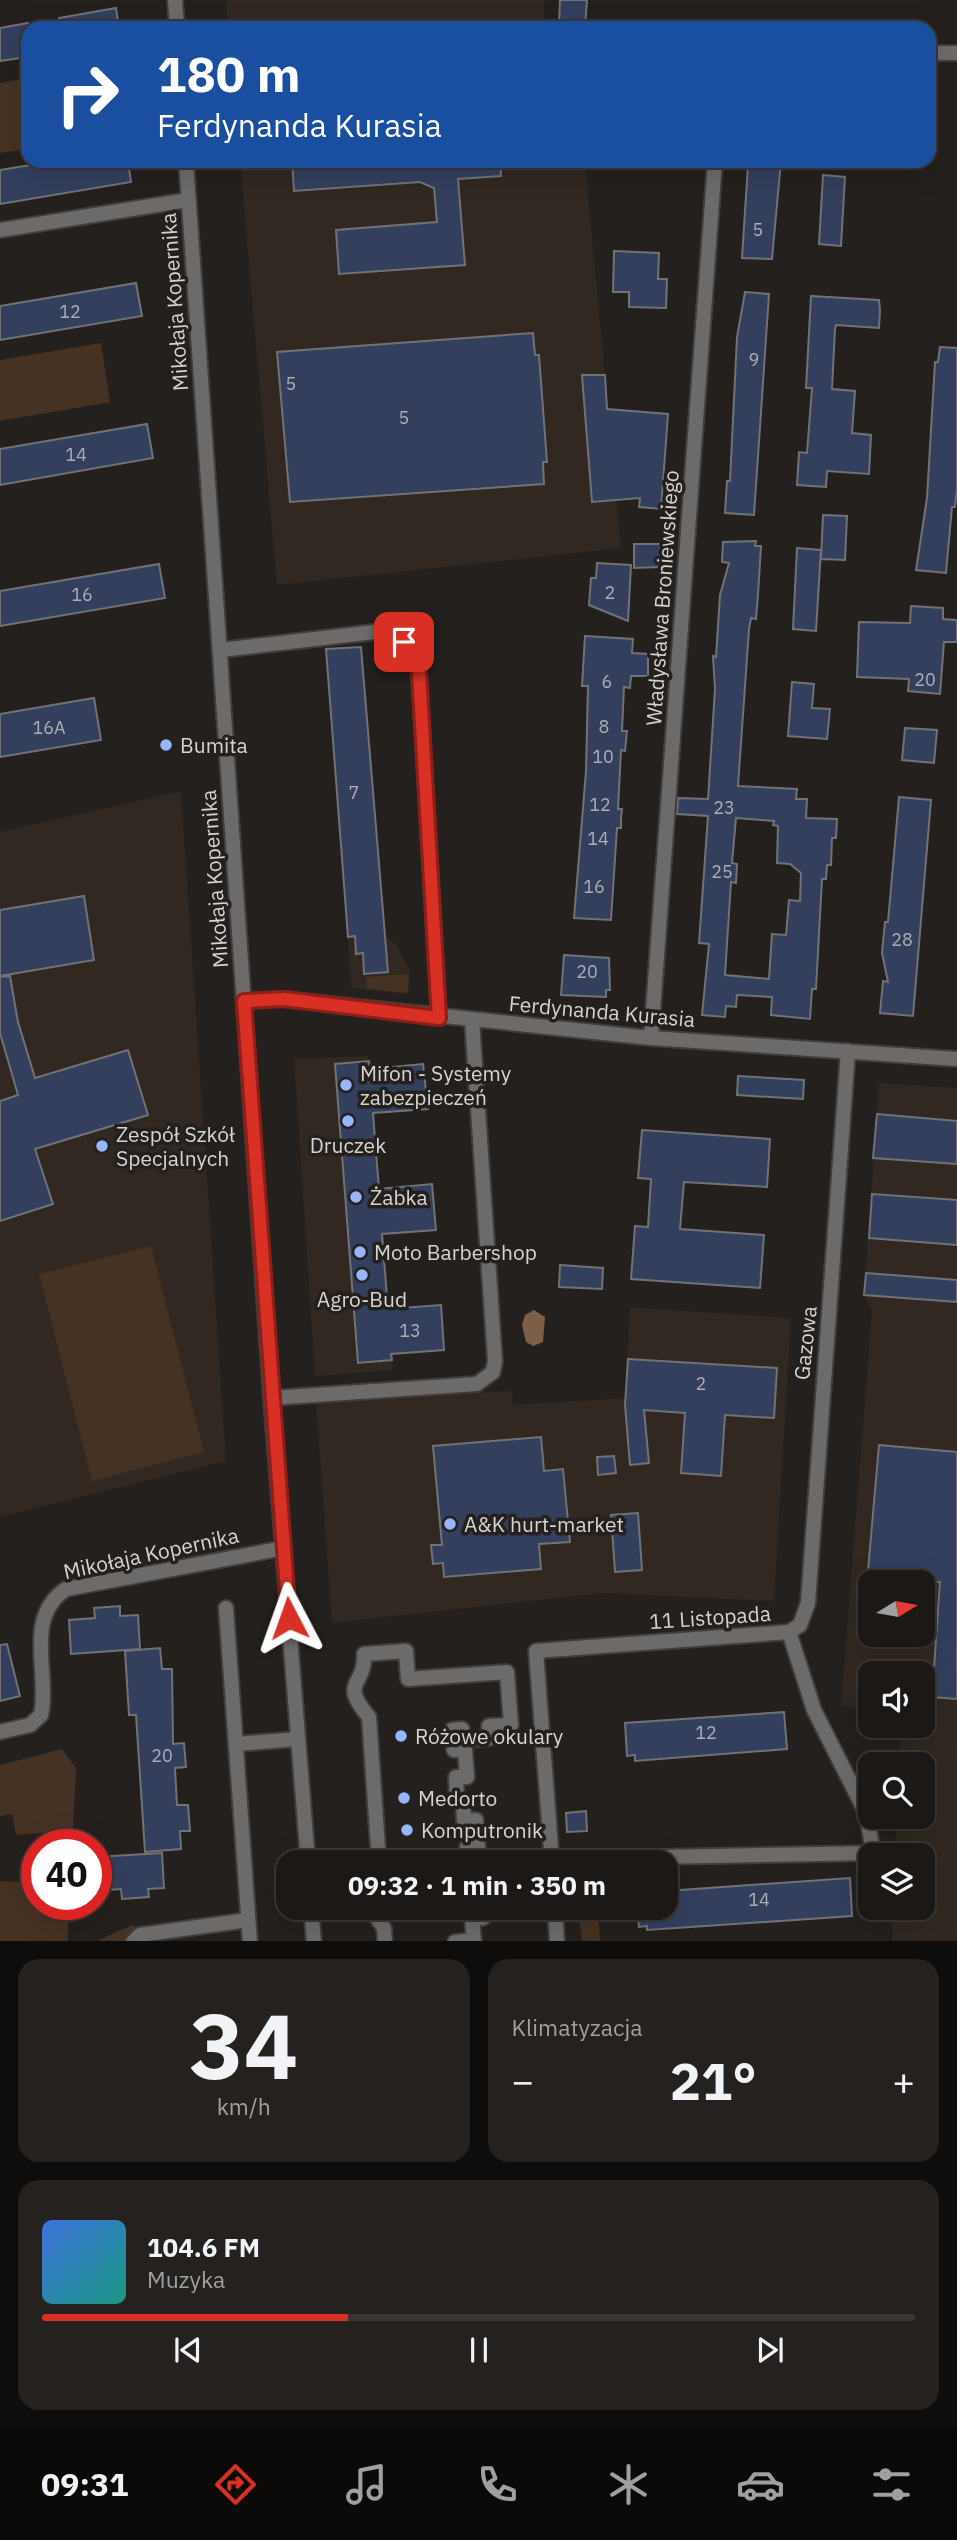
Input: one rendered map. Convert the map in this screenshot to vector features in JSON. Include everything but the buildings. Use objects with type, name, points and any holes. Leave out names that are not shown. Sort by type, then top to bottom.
[{"type":"street","points":[[175,0],[176,21]]},
{"type":"street","points":[[936,52],[957,52]]},
{"type":"street","name":"Mikołaja Kopernika","points":[[186,168],[271,1398],[307,1850]]},
{"type":"street","name":"Władysława Broniewskiego","points":[[651,1038],[714,168]]},
{"type":"street","points":[[0,230],[188,200]]},
{"type":"street","points":[[221,650],[391,630],[418,655],[439,1018]]},
{"type":"street","name":"Ferdynanda Kurasia","points":[[244,1001],[284,999],[439,1018],[651,1038],[848,1051],[957,1054]]},
{"type":"street","points":[[271,1398],[477,1384],[493,1372],[472,1021]]},
{"type":"street","name":"Gazowa","points":[[789,1632],[800,1625],[808,1603],[848,1051]]},
{"type":"street","name":"Mikołaja Kopernika","points":[[0,1732],[37,1721],[44,1704],[41,1629],[44,1612],[53,1598],[66,1589],[284,1548]]},
{"type":"street","points":[[226,1608],[250,1941]]},
{"type":"street","name":"11 Listopada","points":[[551,1850],[536,1651],[789,1632],[814,1710],[867,1815],[873,1853],[678,1857]]},
{"type":"street","points":[[378,1850],[369,1717],[355,1701],[353,1685],[365,1666],[364,1654],[406,1651],[408,1679],[507,1672],[511,1725],[489,1727],[490,1738],[463,1740],[463,1729],[452,1730],[454,1751],[465,1750],[467,1777],[456,1777],[457,1800],[463,1800],[464,1821],[476,1820],[478,1847],[467,1847],[467,1850]]},
{"type":"street","points":[[236,1744],[298,1739]]},
{"type":"street","points":[[133,1941],[140,1935],[248,1920]]},
{"type":"street","points":[[312,1920],[314,1941]]},
{"type":"street","points":[[378,1920],[384,1928],[385,1941]]},
{"type":"street","points":[[454,1941],[474,1940],[472,1920]]},
{"type":"street","points":[[556,1920],[557,1941]]},
{"type":"shaded area","points":[[226,0],[544,0],[544,21],[228,21]]},
{"type":"shaded area","points":[[21,79],[21,150],[0,153],[0,83]]},
{"type":"shaded area","points":[[241,168],[586,168],[621,548],[277,585]]},
{"type":"shaded area","points":[[101,343],[110,402],[0,421],[0,360]]},
{"type":"shaded area","name":"Zespół Szkół Specjalnych","points":[[181,791],[226,1461],[0,1517],[0,832]]},
{"type":"shaded area","points":[[383,934],[396,944],[410,971],[408,994],[351,988],[348,937]]},
{"type":"shaded area","points":[[409,974],[408,993],[367,989],[366,977]]},
{"type":"shaded area","points":[[368,1056],[370,1069],[362,1114],[373,1113],[379,1189],[368,1189],[393,1370],[315,1376],[294,1059]]},
{"type":"shaded area","points":[[879,1083],[957,1088],[957,1941],[892,1941],[893,1920],[935,1920],[935,1843],[896,1843],[896,1829],[935,1829],[935,1752],[900,1752],[900,1738],[935,1738],[935,1661],[858,1661],[858,1708],[841,1706],[872,1310],[864,1295]]},
{"type":"shaded area","points":[[151,1246],[204,1452],[92,1481],[39,1274]]},
{"type":"shaded area","points":[[630,1307],[791,1318],[774,1601],[603,1593],[332,1623],[316,1401],[512,1391],[513,1405],[625,1398]]},
{"type":"shaded area","points":[[534,1310],[545,1317],[543,1342],[533,1346],[526,1342],[522,1325],[525,1315]]},
{"type":"shaded area","points":[[62,1749],[76,1768],[73,1829],[21,1829],[21,1835],[16,1835],[12,1814],[0,1816],[0,1765]]},
{"type":"shaded area","points":[[0,1881],[21,1882],[21,1920],[68,1920],[68,1941],[0,1941]]},
{"type":"shaded area","points":[[573,1920],[599,1920],[600,1941],[582,1941],[580,1922]]},
{"type":"shaded area","points":[[133,1925],[142,1936],[140,1941],[96,1941]]},
{"type":"place","name":"Bumita","points":[[166,745]]},
{"type":"place","name":"Mifon - Systemy zabezpieczeń","points":[[346,1085]]},
{"type":"place","name":"Druczek","points":[[348,1121]]},
{"type":"place","name":"Zespół Szkół Specjalnych","points":[[102,1146]]},
{"type":"place","name":"Żabka","points":[[356,1197]]},
{"type":"place","name":"Moto Barbershop","points":[[360,1252]]},
{"type":"place","name":"Agro-Bud","points":[[362,1275]]},
{"type":"place","name":"A&K hurt-market","points":[[450,1524]]},
{"type":"place","name":"Różowe okulary","points":[[401,1736]]},
{"type":"place","name":"Medorto","points":[[404,1798]]},
{"type":"place","name":"Komputronik","points":[[407,1830]]},
{"type":"route","points":[[289,1618],[244,1001],[284,999],[439,1018],[418,655],[404,642]]}]
